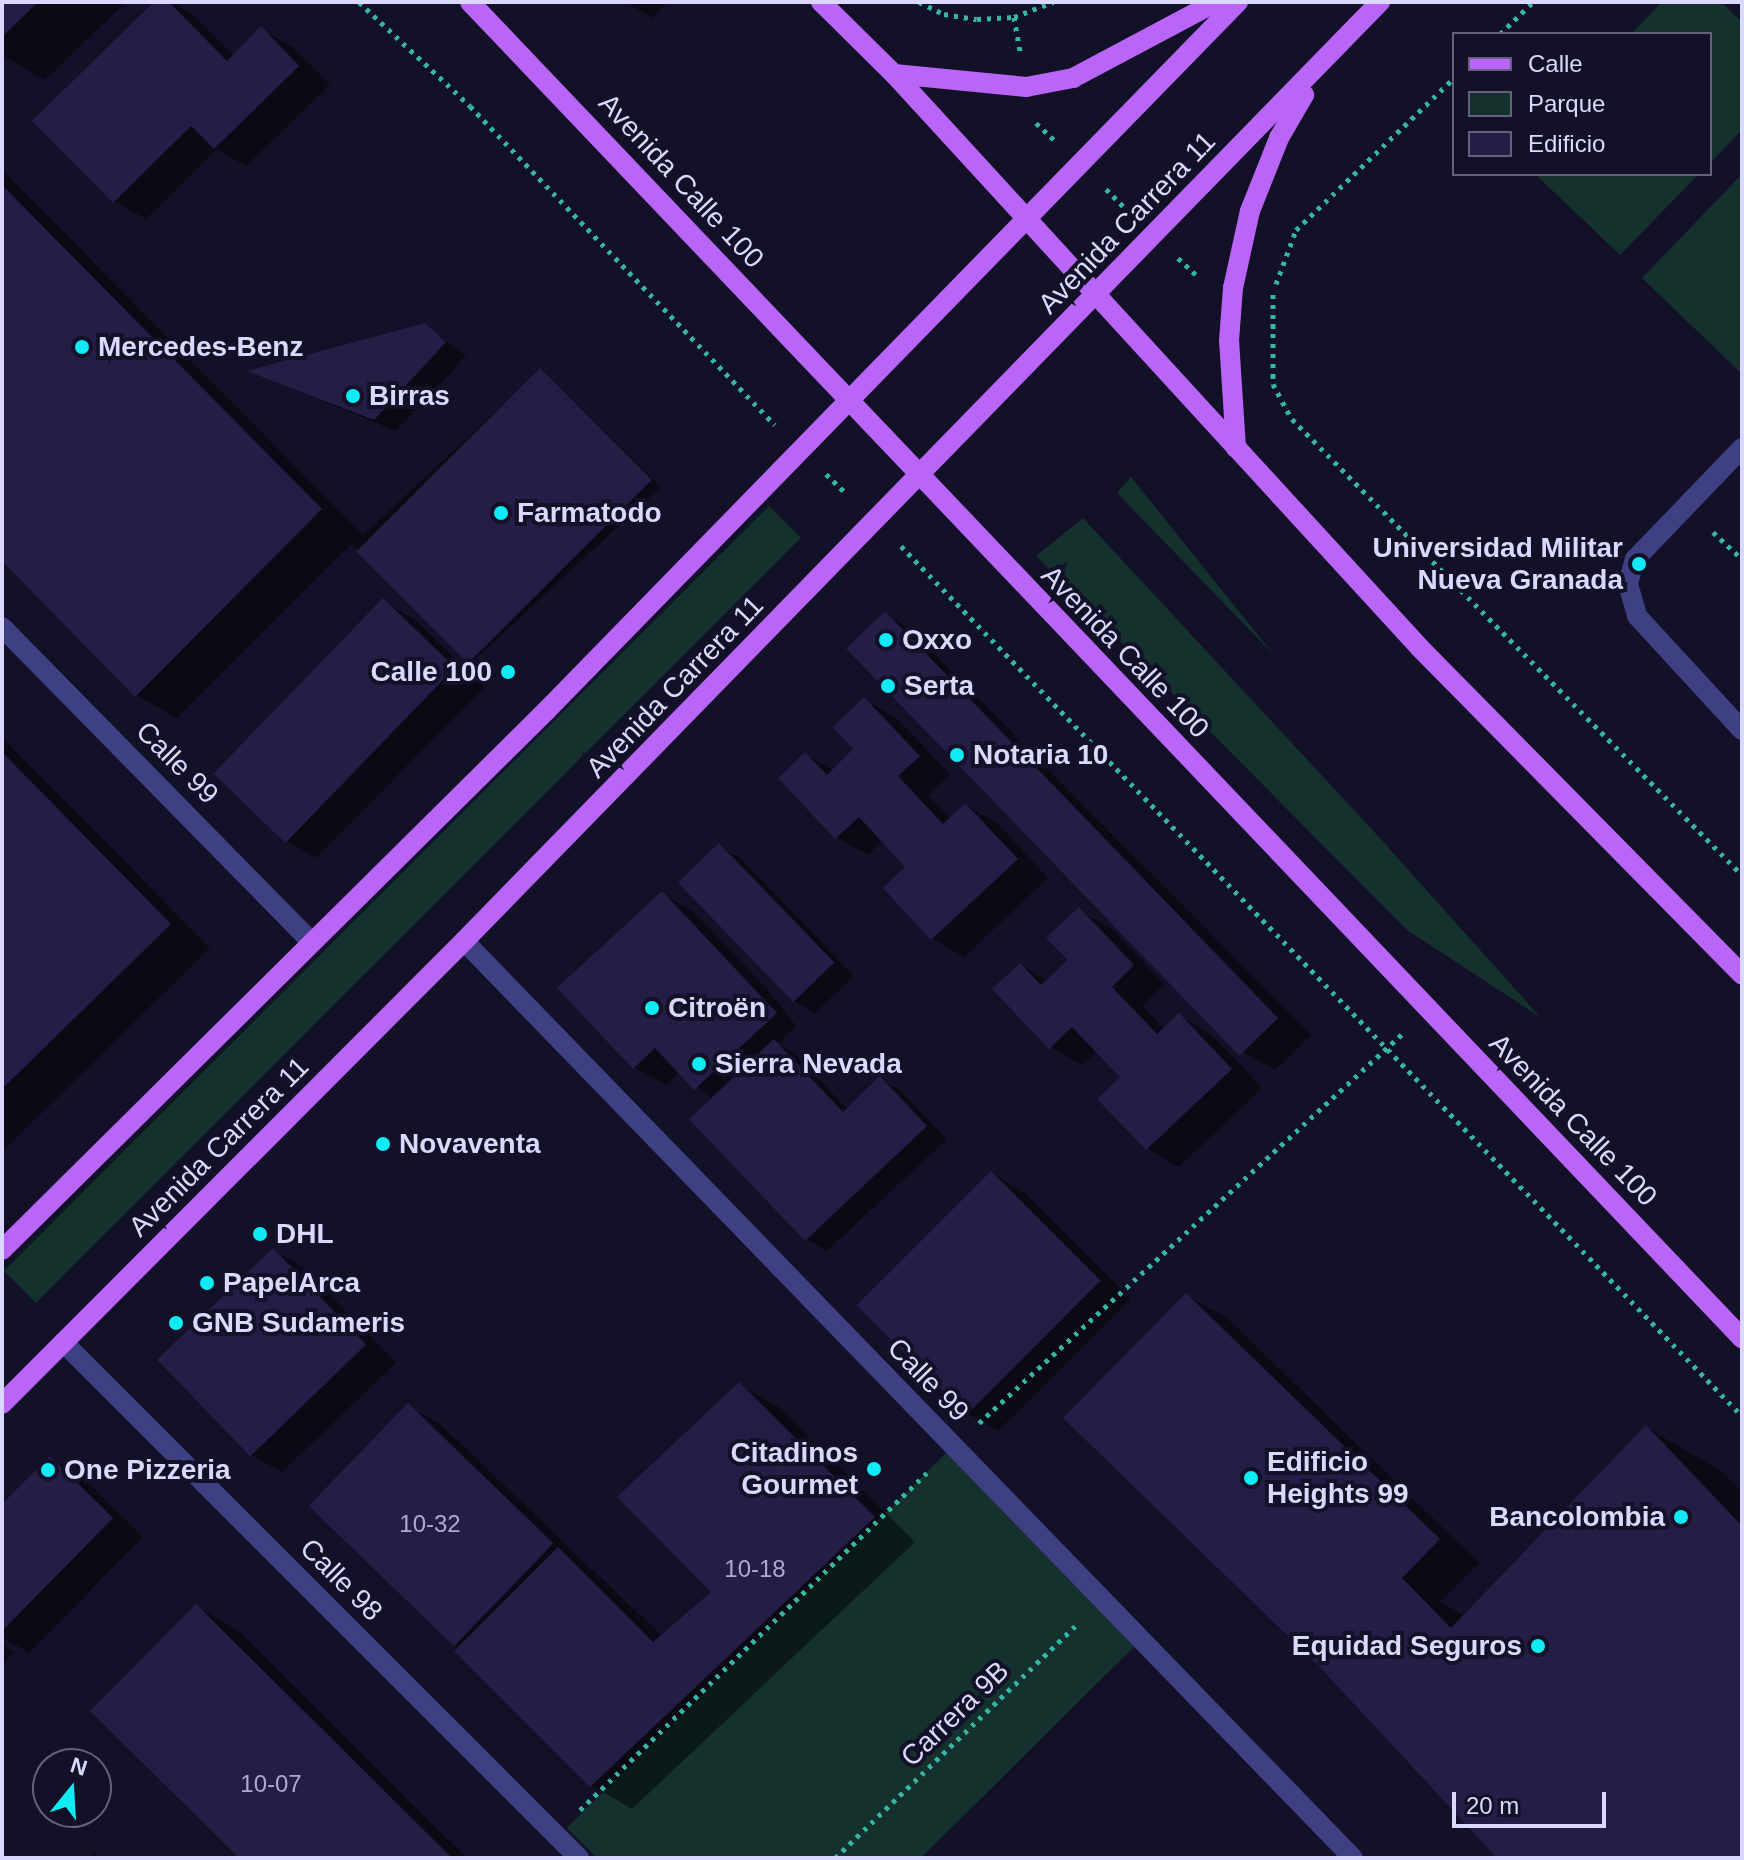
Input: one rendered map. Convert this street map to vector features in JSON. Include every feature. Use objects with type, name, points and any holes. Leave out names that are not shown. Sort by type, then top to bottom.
[{"type":"main road","name":"Avenida Calle 100","points":[[470,2],[1742,1338]]},
{"type":"main road","points":[[821,2],[894,74],[1419,647],[1742,975]]},
{"type":"main road","points":[[894,74],[1026,87],[1073,78],[1216,2]]},
{"type":"main road","points":[[2,1250],[851,402],[1238,2]]},
{"type":"main road","name":"Avenida Carrera 11","points":[[2,1404],[876,522],[1319,69],[1380,2]]},
{"type":"main road","points":[[1236,448],[1229,341],[1233,288],[1250,211],[1279,138],[1319,69]]},
{"type":"street","points":[[1742,448],[1635,559],[1628,584],[1637,616],[1742,730]]},
{"type":"street","name":"Calle 99","points":[[2,627],[310,940]]},
{"type":"street","name":"Calle 99","points":[[464,941],[1353,1858]]},
{"type":"street","name":"Calle 98","points":[[63,1342],[579,1858]]},
{"type":"path","points":[[359,2],[470,106],[1742,1416]]},
{"type":"path","points":[[919,2],[944,14],[977,19],[1014,17],[1053,2]]},
{"type":"path","points":[[1502,32],[1533,2]]},
{"type":"path","points":[[1452,80],[1296,230],[1273,293],[1273,384],[1292,419],[1742,875]]},
{"type":"path","points":[[1031,118],[1205,284]]},
{"type":"path","name":"Carrera 9B","points":[[835,1858],[1102,1599]]},
{"type":"green space","points":[[1662,2],[1721,2],[1742,22],[1742,130],[1712,161],[1712,32],[1633,32]]},
{"type":"green space","points":[[1742,174],[1742,374],[1642,278]]},
{"type":"green space","points":[[1537,176],[1697,176],[1620,255]]},
{"type":"green space","points":[[1131,477],[1274,655],[1117,493]]},
{"type":"green space","points":[[769,506],[801,538],[36,1303],[4,1271]]},
{"type":"green space","points":[[1083,518],[1378,836],[1540,1017],[1407,930],[1036,556]]},
{"type":"green space","points":[[953,1446],[1148,1633],[921,1858],[597,1858],[567,1828]]},
{"type":"building","points":[[2,2],[38,2],[2,37]]},
{"type":"building","points":[[154,2],[169,2],[227,61],[261,26],[299,66],[214,149],[191,126],[113,203],[32,121]]},
{"type":"building","name":"Mercedes-Benz","points":[[2,185],[322,509],[135,697],[2,561]]},
{"type":"building","name":"Birras","points":[[425,323],[446,342],[374,420],[247,371]]},
{"type":"building","name":"Farmatodo","points":[[540,368],[652,480],[468,664],[356,552]]},
{"type":"building","points":[[383,598],[455,667],[285,843],[214,774]]},
{"type":"building","points":[[885,611],[1278,1018],[1239,1056],[846,649]]},
{"type":"building","points":[[864,697],[920,756],[898,776],[943,824],[965,803],[1018,859],[931,940],[883,888],[905,867],[859,817],[835,839],[778,778],[805,752],[827,775],[853,749],[833,727]]},
{"type":"building","points":[[2,752],[171,924],[2,1089]]},
{"type":"building","points":[[719,843],[834,962],[793,1002],[678,883]]},
{"type":"building","points":[[662,891],[777,1013],[694,1090],[655,1048],[633,1069],[557,988]]},
{"type":"building","points":[[1079,907],[1134,965],[1112,987],[1157,1034],[1179,1013],[1232,1069],[1146,1150],[1097,1099],[1120,1077],[1072,1027],[1049,1049],[992,989],[1020,963],[1041,985],[1068,960],[1046,938]]},
{"type":"building","points":[[774,1039],[843,1112],[880,1076],[927,1126],[805,1241],[689,1119]]},
{"type":"building","points":[[991,1171],[1101,1281],[966,1415],[857,1305]]},
{"type":"building","points":[[273,1248],[366,1344],[250,1456],[157,1360]]},
{"type":"building","name":"Equidad Seguros","points":[[1186,1293],[1440,1539],[1402,1578],[1451,1628],[1646,1425],[1742,1526],[1742,1858],[1497,1858],[1317,1664],[1063,1418]]},
{"type":"building","points":[[739,1382],[875,1517],[590,1787],[454,1651],[558,1547],[653,1642],[711,1592],[617,1497]]},
{"type":"building","points":[[408,1403],[553,1543],[454,1646],[309,1506]]},
{"type":"building","points":[[50,1456],[113,1518],[2,1631],[2,1504]]},
{"type":"building","points":[[196,1604],[452,1858],[239,1858],[90,1711]]},
{"type":"place","name":"Mercedes-Benz","points":[[82,347]]},
{"type":"place","name":"Birras","points":[[353,396]]},
{"type":"place","name":"Farmatodo","points":[[501,513]]},
{"type":"place","name":"Universidad Militar Nueva Granada","points":[[1639,564]]},
{"type":"place","name":"Oxxo","points":[[886,640]]},
{"type":"place","name":"Calle 100","points":[[508,672]]},
{"type":"place","name":"Serta","points":[[888,686]]},
{"type":"place","name":"Notaria 10","points":[[957,755]]},
{"type":"place","name":"Citroën","points":[[652,1008]]},
{"type":"place","name":"Sierra Nevada","points":[[699,1064]]},
{"type":"place","name":"Novaventa","points":[[383,1144]]},
{"type":"place","name":"DHL","points":[[260,1234]]},
{"type":"place","name":"PapelArca","points":[[207,1283]]},
{"type":"place","name":"GNB Sudameris","points":[[176,1323]]},
{"type":"place","name":"Citadinos Gourmet","points":[[874,1469]]},
{"type":"place","name":"One Pizzeria","points":[[48,1470]]},
{"type":"place","name":"Edificio Heights 99","points":[[1251,1478]]},
{"type":"place","name":"Bancolombia","points":[[1681,1517]]},
{"type":"place","name":"Equidad Seguros","points":[[1538,1646]]}]
